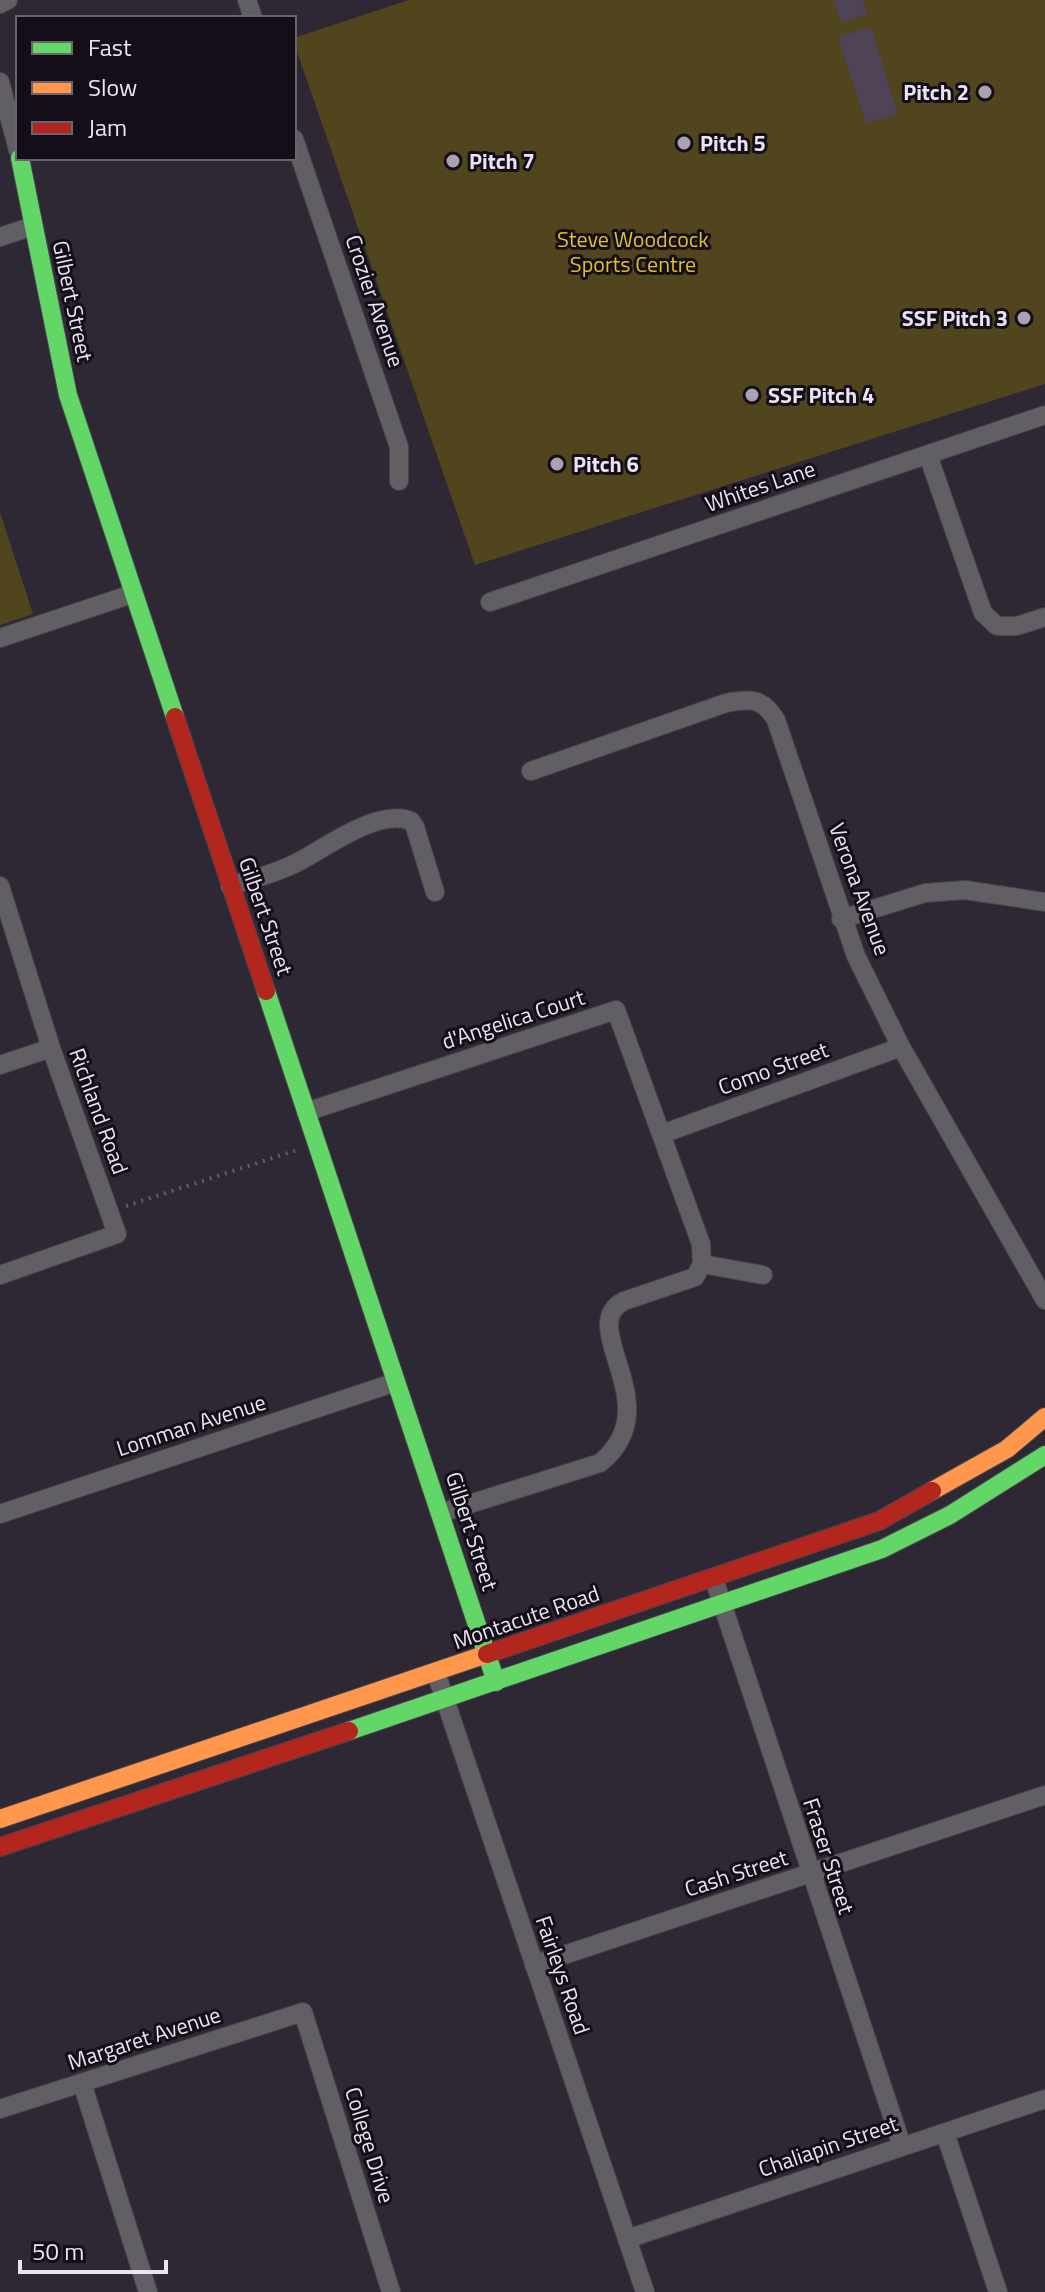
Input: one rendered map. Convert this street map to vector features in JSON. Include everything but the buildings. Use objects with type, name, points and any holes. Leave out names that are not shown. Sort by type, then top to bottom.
[{"type":"main road","name":"Gilbert Street","points":[[20,160],[68,395],[496,1682]]},
{"type":"main road","name":"Montacute Road","points":[[0,1819],[879,1521],[1007,1449],[1045,1417]]},
{"type":"main road","points":[[0,1847],[496,1682],[882,1549],[950,1515],[1045,1455]]},
{"type":"street","points":[[0,4],[8,0]]},
{"type":"street","points":[[0,82],[16,142]]},
{"type":"street","name":"Crozier Avenue","points":[[296,145],[399,447],[399,481]]},
{"type":"street","points":[[0,237],[33,226]]},
{"type":"street","name":"Whites Lane","points":[[490,602],[1045,415]]},
{"type":"street","points":[[928,455],[983,613],[997,626],[1017,626],[1045,617]]},
{"type":"street","points":[[0,638],[132,594]]},
{"type":"street","name":"Verona Avenue","points":[[531,771],[726,703],[757,700],[769,707],[776,720],[841,919],[901,1047],[1045,1300]]},
{"type":"street","points":[[230,886],[294,864],[344,834],[404,818],[415,827],[435,892]]},
{"type":"street","name":"Richland Road","points":[[0,886],[51,1048],[109,1211]]},
{"type":"street","points":[[841,919],[925,893],[965,890],[1045,902]]},
{"type":"street","name":"d'Angelica Court","points":[[306,1112],[616,1010],[701,1244],[699,1270]]},
{"type":"street","name":"Como Street","points":[[662,1134],[901,1047]]},
{"type":"street","points":[[0,1065],[51,1048]]},
{"type":"street","points":[[0,1275],[117,1234],[109,1211]]},
{"type":"street","points":[[441,1513],[600,1463],[616,1450],[628,1422],[629,1401],[608,1331],[616,1305],[699,1270],[763,1275]]},
{"type":"street","name":"Lomman Avenue","points":[[0,1514],[396,1382]]},
{"type":"street","name":"Fraser Street","points":[[714,1579],[809,1874],[902,2146]]},
{"type":"street","name":"Fairleys Road","points":[[436,1673],[645,2292]]},
{"type":"street","name":"Cash Street","points":[[534,1965],[1045,1795]]},
{"type":"street","name":"Margaret Avenue","points":[[0,2109],[303,2012]]},
{"type":"street","name":"College Drive","points":[[303,2012],[391,2292]]},
{"type":"street","points":[[82,2083],[148,2292]]},
{"type":"street","name":"Chaliapin Street","points":[[627,2239],[1045,2099]]},
{"type":"street","points":[[945,2133],[998,2292]]},
{"type":"path","points":[[109,1211],[304,1147]]},
{"type":"green space","name":"Steve Woodcock Sports Centre","points":[[409,0],[1045,0],[1045,384],[475,565],[296,49],[296,37]]},
{"type":"green space","points":[[0,512],[33,614],[0,625]]},
{"type":"traffic: fast","points":[[20,160],[68,395],[175,717]]},
{"type":"traffic: fast","points":[[266,991],[496,1682]]},
{"type":"traffic: fast","points":[[349,1731],[882,1549],[950,1515],[1045,1455]]},
{"type":"traffic: slow","points":[[932,1491],[1007,1449],[1045,1417]]},
{"type":"traffic: slow","points":[[0,1819],[487,1654]]},
{"type":"traffic: jam","points":[[175,717],[266,991]]},
{"type":"traffic: jam","points":[[487,1654],[879,1521],[932,1491]]},
{"type":"traffic: jam","points":[[0,1847],[349,1731]]},
{"type":"place","name":"Pitch 2","points":[[985,92]]},
{"type":"place","name":"Pitch 5","points":[[684,143]]},
{"type":"place","name":"Pitch 7","points":[[453,161]]},
{"type":"place","name":"SSF Pitch 3","points":[[1024,318]]},
{"type":"place","name":"SSF Pitch 4","points":[[752,395]]},
{"type":"place","name":"Pitch 6","points":[[557,464]]}]
